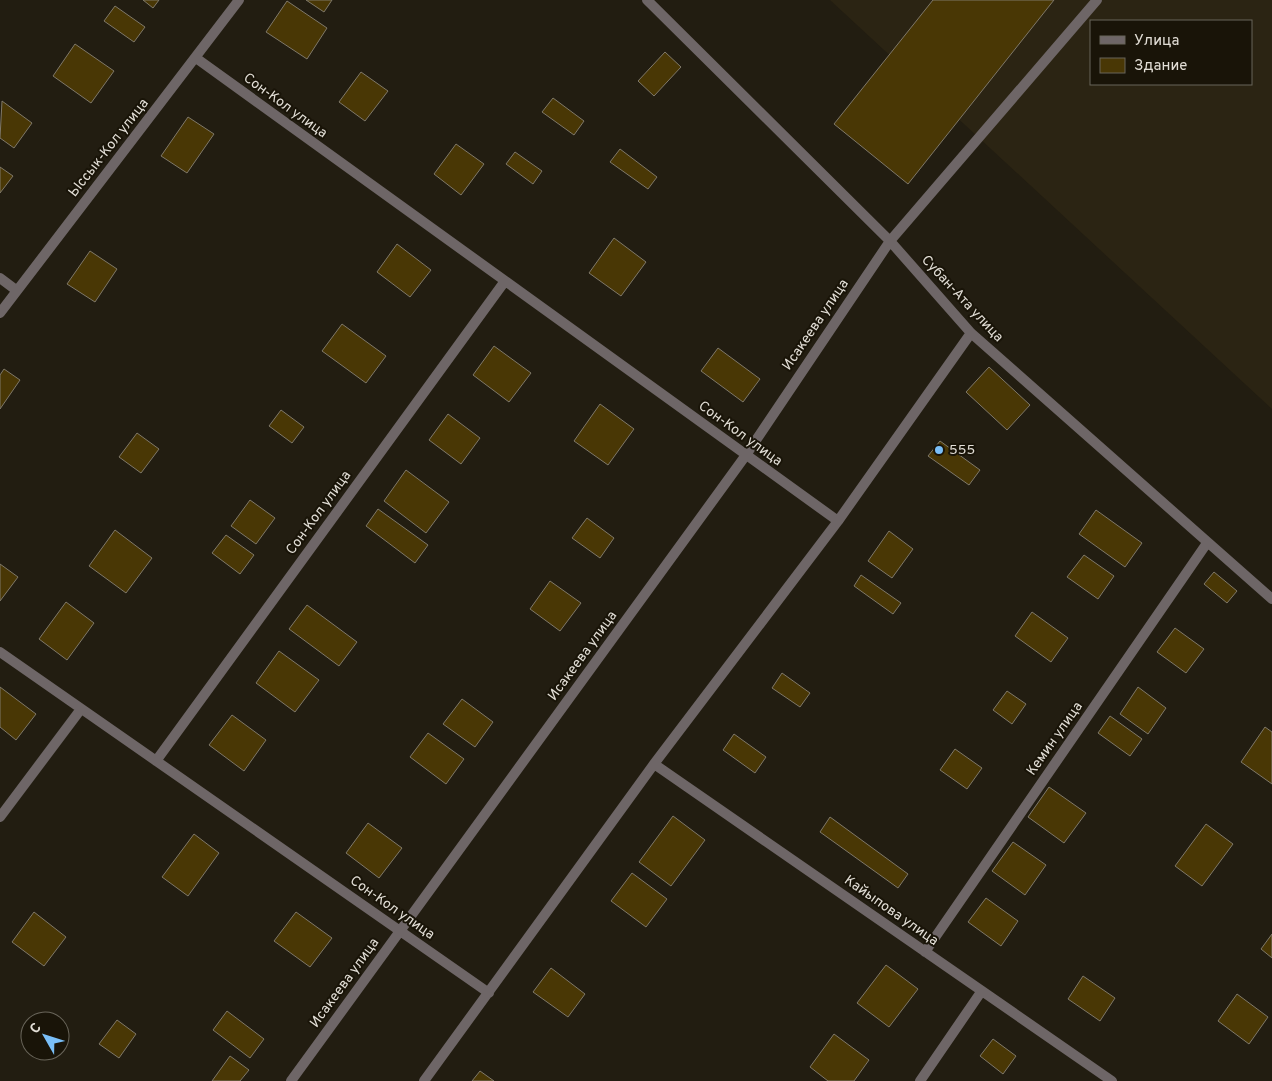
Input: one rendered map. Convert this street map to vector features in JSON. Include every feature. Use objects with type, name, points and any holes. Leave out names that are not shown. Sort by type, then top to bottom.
[{"type":"street","name":"Ыссык-Кол улица","points":[[0,313],[239,0]]},
{"type":"street","name":"Субан-Ата улица","points":[[647,0],[890,241],[971,333],[1272,599]]},
{"type":"street","name":"Исакеева улица","points":[[291,1081],[746,455],[890,241],[1097,0]]},
{"type":"street","name":"Сон-Кол улица","points":[[196,58],[838,521]]},
{"type":"street","points":[[0,278],[16,290]]},
{"type":"street","name":"Сон-Кол улица","points":[[156,761],[505,281]]},
{"type":"street","points":[[424,1081],[654,764],[838,521],[971,333]]},
{"type":"street","name":"Кемин улица","points":[[925,952],[1207,543]]},
{"type":"street","name":"Сон-Кол улица","points":[[0,652],[489,993]]},
{"type":"street","points":[[0,817],[81,709]]},
{"type":"street","name":"Кайыпова улица","points":[[654,764],[1112,1081]]},
{"type":"street","points":[[920,1081],[981,992]]},
{"type":"shaded area","points":[[830,0],[1272,0],[1272,409]]},
{"type":"building","points":[[143,0],[159,0],[153,8]]},
{"type":"building","points":[[306,0],[332,0],[324,12]]},
{"type":"building","points":[[933,0],[1054,0],[908,184],[834,124]]},
{"type":"building","points":[[287,1],[327,28],[307,59],[266,32]]},
{"type":"building","points":[[115,6],[145,27],[134,42],[104,21]]},
{"type":"building","points":[[75,44],[114,71],[91,103],[53,76]]},
{"type":"building","points":[[665,52],[681,67],[654,96],[638,81]]},
{"type":"building","points":[[361,72],[388,91],[365,121],[339,102]]},
{"type":"building","points":[[553,98],[584,121],[574,135],[542,112]]},
{"type":"building","points":[[2,101],[32,123],[14,148],[0,138]]},
{"type":"building","points":[[188,117],[214,134],[187,173],[161,156]]},
{"type":"building","points":[[456,144],[484,164],[461,195],[434,174]]},
{"type":"building","points":[[620,149],[657,177],[648,189],[610,162]]},
{"type":"building","points":[[515,152],[542,171],[533,184],[506,164]]},
{"type":"building","points":[[0,167],[13,176],[0,193]]},
{"type":"building","points":[[614,238],[646,262],[621,296],[589,273]]},
{"type":"building","points":[[397,244],[431,270],[410,297],[377,272]]},
{"type":"building","points":[[90,251],[117,269],[95,302],[67,284]]},
{"type":"building","points":[[342,324],[386,356],[366,383],[322,351]]},
{"type":"building","points":[[494,346],[531,373],[509,402],[473,375]]},
{"type":"building","points":[[718,348],[760,379],[743,402],[701,371]]},
{"type":"building","points":[[989,367],[1030,405],[1007,430],[966,392]]},
{"type":"building","points":[[4,369],[20,380],[0,409],[0,375]]},
{"type":"building","points":[[600,404],[634,429],[608,465],[574,441]]},
{"type":"building","points":[[281,410],[304,427],[292,443],[269,426]]},
{"type":"building","points":[[448,414],[480,438],[461,464],[429,440]]},
{"type":"building","points":[[137,433],[159,449],[141,473],[119,457]]},
{"type":"building","points":[[940,441],[980,470],[969,485],[928,456]]},
{"type":"building","points":[[406,470],[449,502],[426,533],[384,501]]},
{"type":"building","points":[[250,500],[275,518],[256,544],[231,526]]},
{"type":"building","points":[[378,509],[428,545],[415,563],[366,526]]},
{"type":"building","points":[[1096,510],[1142,543],[1125,567],[1079,534]]},
{"type":"building","points":[[587,518],[614,538],[600,558],[572,538]]},
{"type":"building","points":[[115,530],[152,558],[126,593],[89,566]]},
{"type":"building","points":[[889,531],[913,549],[892,578],[868,561]]},
{"type":"building","points":[[226,535],[254,555],[240,574],[212,553]]},
{"type":"building","points":[[1084,555],[1114,576],[1098,599],[1067,577]]},
{"type":"building","points":[[0,564],[18,577],[0,601]]},
{"type":"building","points":[[1214,572],[1237,591],[1227,603],[1204,584]]},
{"type":"building","points":[[861,575],[901,603],[893,614],[854,586]]},
{"type":"building","points":[[550,581],[581,603],[560,631],[530,609]]},
{"type":"building","points":[[66,602],[94,623],[67,660],[39,639]]},
{"type":"building","points":[[307,605],[357,642],[339,666],[289,629]]},
{"type":"building","points":[[1032,612],[1068,638],[1051,662],[1015,636]]},
{"type":"building","points":[[1175,628],[1204,649],[1186,673],[1157,652]]},
{"type":"building","points":[[279,651],[319,680],[295,712],[256,683]]},
{"type":"building","points":[[782,673],[810,693],[800,707],[772,688]]},
{"type":"building","points":[[0,687],[36,714],[16,740],[0,727]]},
{"type":"building","points":[[1138,687],[1166,708],[1148,734],[1120,714]]},
{"type":"building","points":[[1007,691],[1026,704],[1012,724],[993,710]]},
{"type":"building","points":[[462,699],[493,722],[475,747],[443,724]]},
{"type":"building","points":[[232,715],[266,740],[244,771],[209,745]]},
{"type":"building","points":[[1110,716],[1142,739],[1130,756],[1098,733]]},
{"type":"building","points":[[1265,727],[1272,732],[1272,784],[1241,762]]},
{"type":"building","points":[[428,733],[464,759],[446,784],[410,757]]},
{"type":"building","points":[[734,734],[766,757],[755,773],[723,750]]},
{"type":"building","points":[[955,749],[982,768],[967,789],[940,770]]},
{"type":"building","points":[[1049,787],[1086,813],[1064,843],[1028,817]]},
{"type":"building","points":[[673,816],[705,840],[671,886],[639,862]]},
{"type":"building","points":[[830,817],[908,874],[898,888],[820,832]]},
{"type":"building","points":[[368,823],[402,848],[379,878],[346,853]]},
{"type":"building","points":[[1206,824],[1233,844],[1202,886],[1175,866]]},
{"type":"building","points":[[194,834],[219,853],[188,896],[162,877]]},
{"type":"building","points":[[1013,842],[1046,865],[1025,895],[992,871]]},
{"type":"building","points":[[632,873],[667,899],[646,927],[611,901]]},
{"type":"building","points":[[986,898],[1018,921],[1001,946],[968,922]]},
{"type":"building","points":[[34,912],[66,937],[44,966],[12,942]]},
{"type":"building","points":[[296,912],[332,938],[310,967],[274,941]]},
{"type":"building","points":[[1272,934],[1272,958],[1261,949]]},
{"type":"building","points":[[886,965],[918,989],[889,1027],[857,1003]]},
{"type":"building","points":[[551,968],[585,994],[568,1017],[533,992]]},
{"type":"building","points":[[1083,976],[1115,998],[1100,1021],[1068,999]]},
{"type":"building","points":[[1237,994],[1268,1017],[1249,1044],[1218,1021]]},
{"type":"building","points":[[227,1011],[264,1039],[250,1058],[213,1030]]},
{"type":"building","points":[[117,1020],[136,1034],[119,1058],[99,1044]]},
{"type":"building","points":[[834,1034],[869,1060],[854,1081],[828,1081],[810,1067]]},
{"type":"building","points":[[993,1039],[1016,1056],[1003,1074],[980,1056]]},
{"type":"building","points":[[230,1056],[249,1070],[240,1081],[212,1081]]},
{"type":"building","points":[[480,1071],[494,1081],[472,1081]]},
{"type":"place","name":"555","points":[[939,450]]}]
